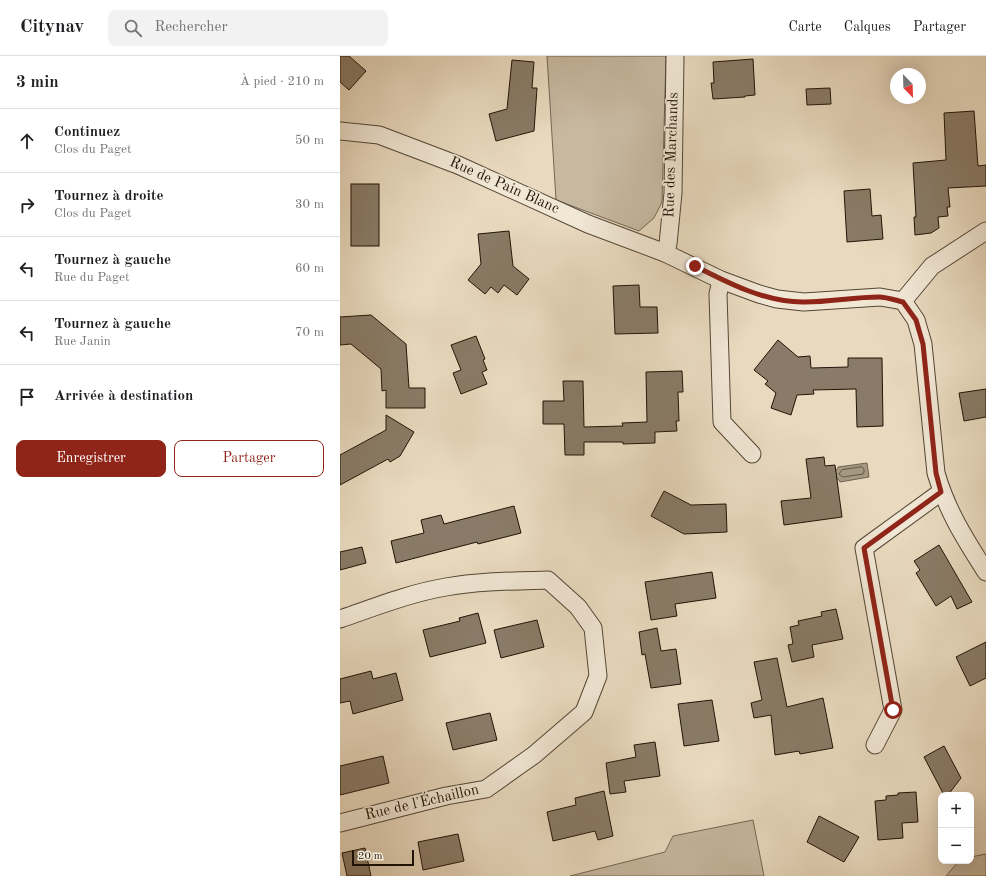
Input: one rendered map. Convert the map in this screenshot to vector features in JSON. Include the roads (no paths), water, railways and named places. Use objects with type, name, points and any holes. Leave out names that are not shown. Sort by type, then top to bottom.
[{"type":"street","name":"Rue des Marchands","points":[[665,253],[668,244],[673,193],[675,56]]},
{"type":"street","name":"Rue de Pain Blanc","points":[[340,130],[380,135],[458,165],[588,224],[665,253],[721,280],[759,294],[777,299],[804,302],[880,297],[903,302]]},
{"type":"street","points":[[986,231],[932,266],[903,302],[916,320],[923,344],[936,473],[941,492],[958,529],[986,572]]},
{"type":"street","points":[[721,280],[718,294],[722,422],[752,454]]},
{"type":"street","points":[[875,745],[893,710],[864,548],[941,492]]},
{"type":"street","name":"Rue de l'Échaillon","points":[[340,619],[392,601],[445,587],[485,582],[548,580],[578,607],[593,628],[598,676],[584,712],[534,755],[486,789],[446,796],[340,823]]},
{"type":"water","points":[[867,463],[869,477],[840,482],[837,479],[835,471],[838,467]]}]
